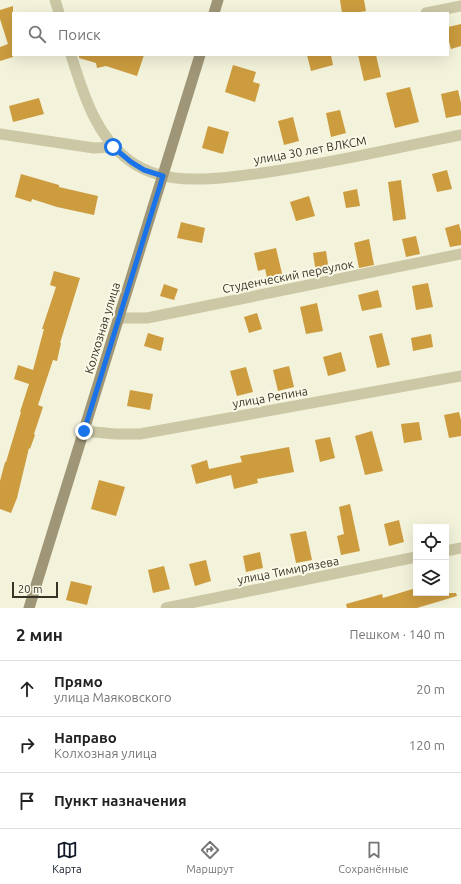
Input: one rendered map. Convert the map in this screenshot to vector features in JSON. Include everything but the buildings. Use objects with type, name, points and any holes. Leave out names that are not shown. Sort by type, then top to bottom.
[{"type":"main road","points":[[214,12],[218,0]]},
{"type":"main road","name":"Колхозная улица","points":[[29,608],[200,56]]},
{"type":"street","points":[[55,0],[59,12]]},
{"type":"street","points":[[431,12],[461,6]]},
{"type":"street","name":"улица 30 лет ВЛКСМ","points":[[71,56],[78,79],[92,112],[113,147],[131,162],[144,170],[163,176],[193,179],[224,178],[293,168],[461,135]]},
{"type":"street","points":[[0,134],[94,148],[113,147]]},
{"type":"street","name":"Студенческий переулок","points":[[119,318],[146,318],[461,254]]},
{"type":"street","name":"улица Репина","points":[[84,431],[116,434],[140,434],[461,376]]},
{"type":"street","points":[[449,550],[461,548]]},
{"type":"street","name":"улица Тимирязева","points":[[166,608],[413,558]]},
{"type":"route","points":[[84,431],[163,176],[144,170],[131,162],[113,147]]}]
